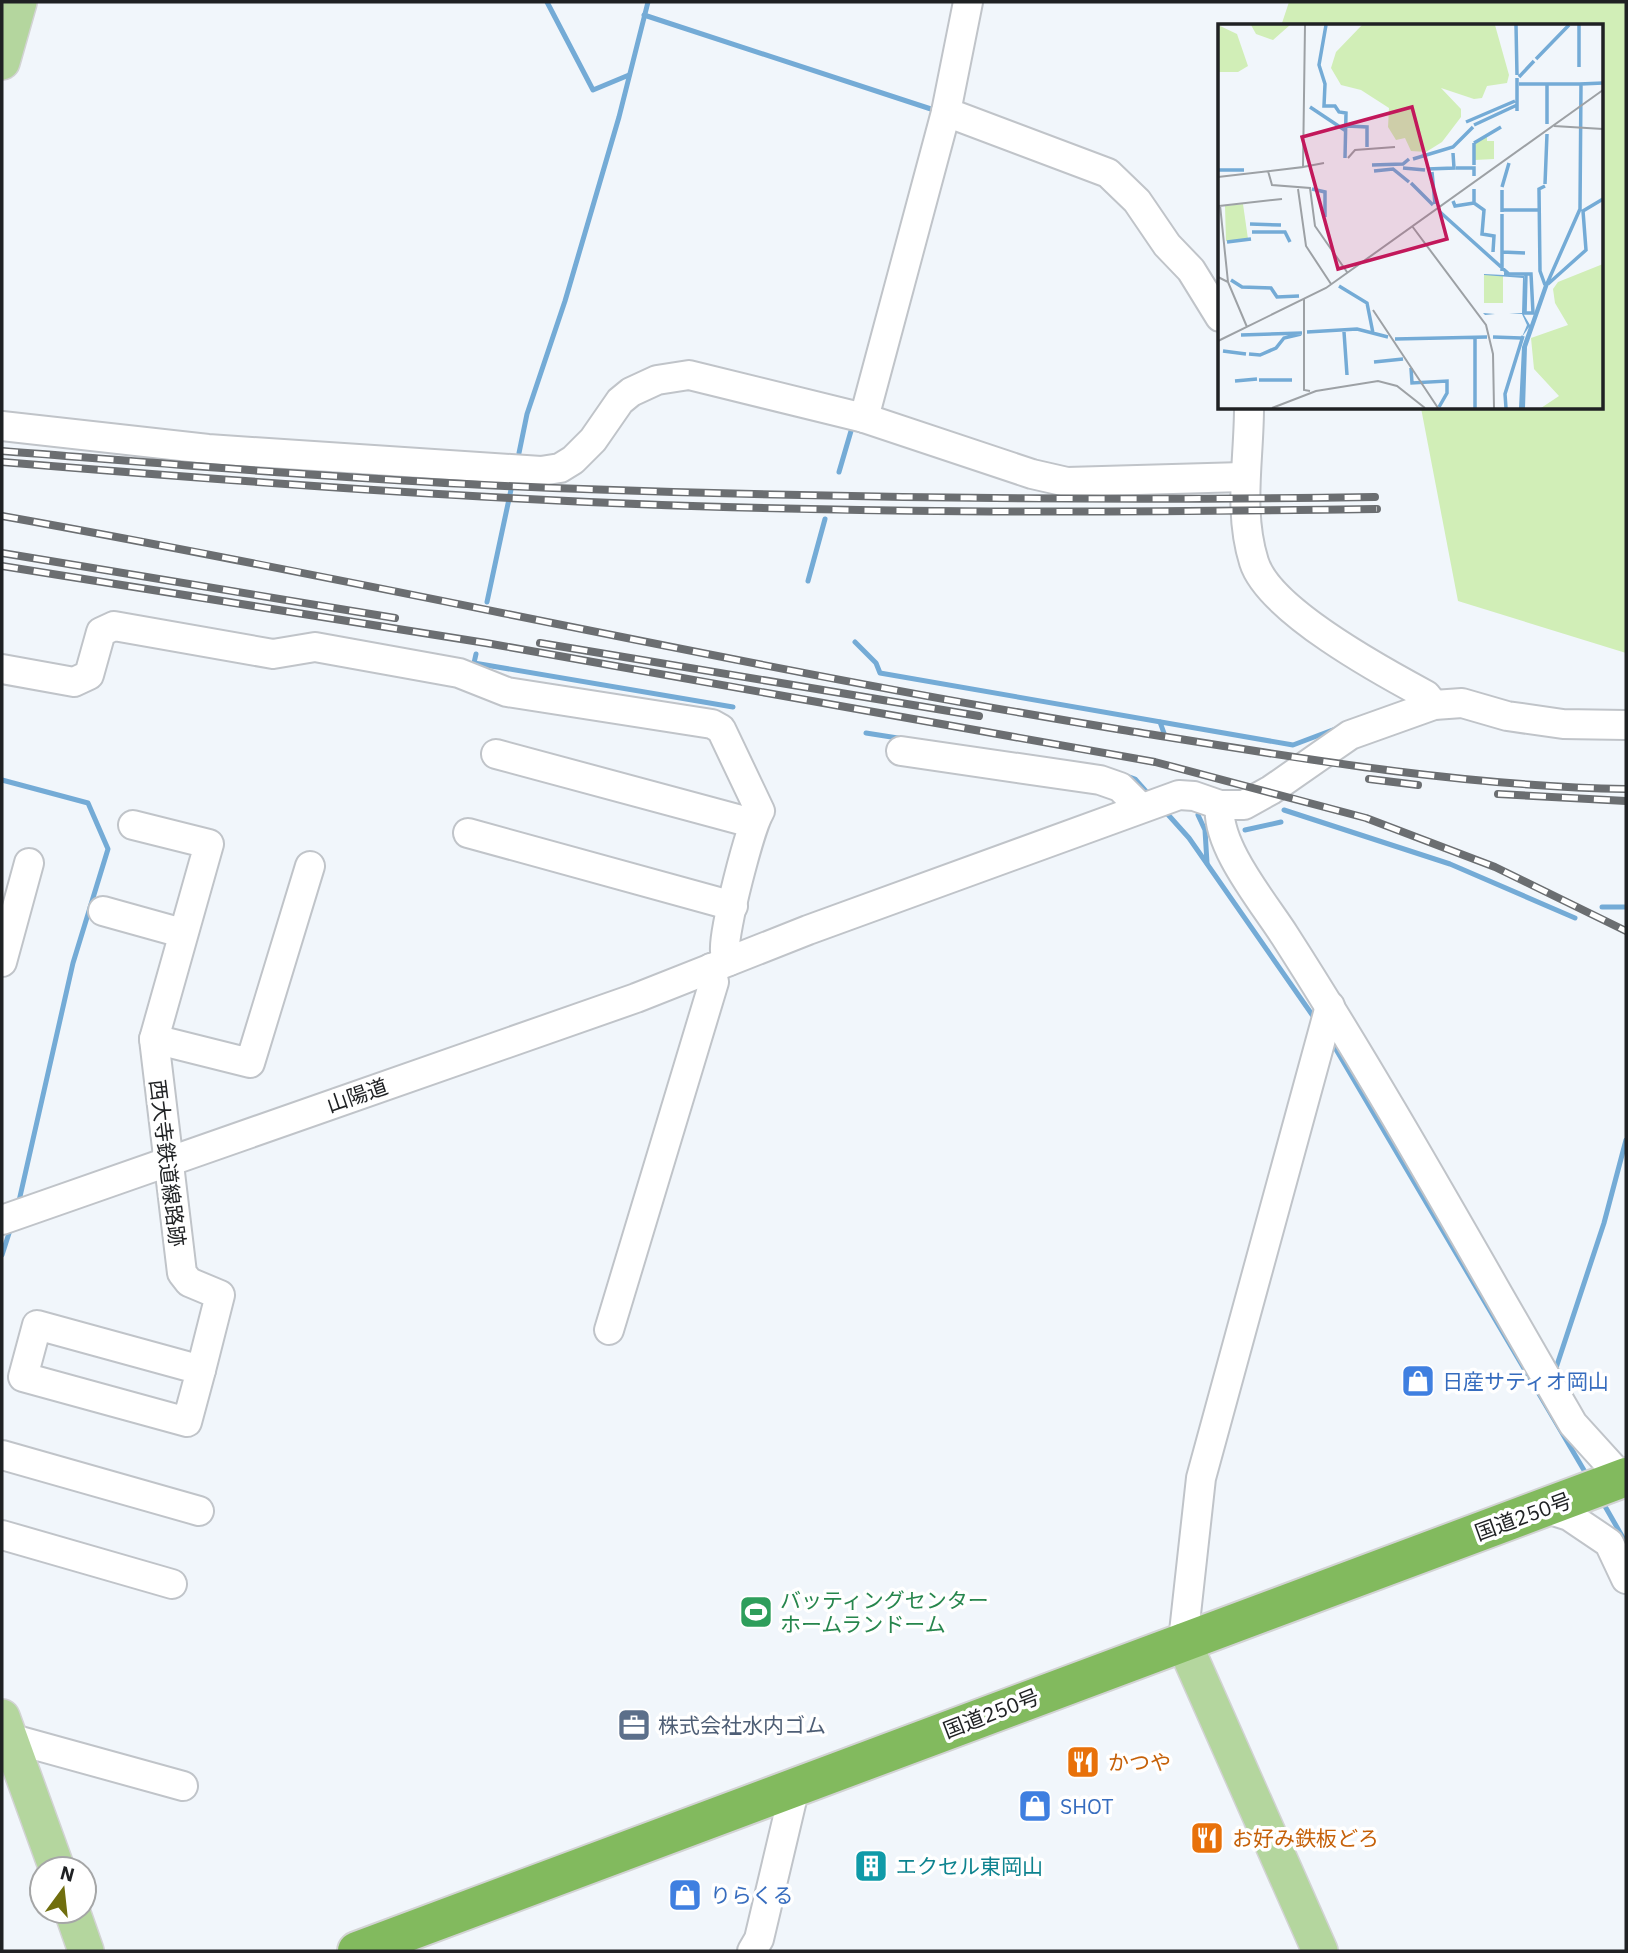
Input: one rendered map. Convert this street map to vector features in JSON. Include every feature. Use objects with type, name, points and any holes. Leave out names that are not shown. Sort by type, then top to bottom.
[{"type":"highway","name":"国道250号","points":[[357,1951],[1611,1483]]},
{"type":"main road","points":[[2,60],[19,2]]},
{"type":"main road","points":[[1183,1641],[1320,1951]]},
{"type":"main road","points":[[4,1730],[52,1855]]},
{"type":"main road","points":[[77,1925],[86,1951]]},
{"type":"street","points":[[864,418],[946,112],[968,2]]},
{"type":"street","points":[[946,112],[1108,173],[1137,201],[1167,245],[1191,271],[1218,314]]},
{"type":"street","points":[[2,426],[208,449],[541,471],[560,468],[593,440],[620,401],[644,385],[676,376],[711,378],[864,418],[1032,474],[1067,482],[1243,477]]},
{"type":"street","points":[[1249,410],[1243,477],[1246,519],[1254,565],[1274,592],[1318,629],[1359,657],[1426,695],[1434,705]]},
{"type":"street","points":[[2,669],[75,682],[89,675],[101,632],[114,626],[273,654],[315,647],[459,673],[507,692],[712,724],[721,729],[760,811],[752,823],[725,951],[609,1330]]},
{"type":"street","points":[[1611,1483],[1573,1424],[1330,1006],[1232,854],[1219,817],[1220,806],[1244,805],[1271,790],[1350,735],[1434,705],[1462,702],[1507,716],[1563,724],[1626,725]]},
{"type":"street","points":[[901,751],[1100,780],[1120,787],[1144,807]]},
{"type":"street","points":[[496,754],[752,823]]},
{"type":"street","name":"山陽道","points":[[2,1220],[636,998],[720,964],[1179,795],[1194,796],[1220,806]]},
{"type":"street","points":[[133,825],[209,844],[182,933],[154,1046],[250,1063],[310,866]]},
{"type":"street","points":[[468,833],[733,906]]},
{"type":"street","points":[[2,962],[29,863]]},
{"type":"street","points":[[103,911],[182,933]]},
{"type":"street","points":[[1183,1641],[1201,1478],[1330,1006]]},
{"type":"street","name":"西大寺鉄道線路跡","points":[[154,1046],[182,1273],[189,1282],[220,1295],[201,1370]]},
{"type":"street","points":[[37,1325],[201,1370],[187,1422],[23,1377],[37,1325]]},
{"type":"street","points":[[2,1455],[199,1511]]},
{"type":"street","points":[[1544,1508],[1569,1516],[1609,1543],[1626,1579]]},
{"type":"street","points":[[2,1535],[172,1584]]},
{"type":"street","points":[[4,1730],[183,1786]]},
{"type":"street","points":[[752,1951],[759,1938],[795,1787]]},
{"type":"green space","points":[[1289,2],[1626,2],[1626,653],[1458,601],[1421,410],[1604,410],[1604,24],[1282,24]]},
{"type":"waterway","points":[[547,2],[593,90],[629,75]]},
{"type":"waterway","points":[[519,453],[527,414],[565,301],[619,117],[648,2]]},
{"type":"waterway","points":[[644,15],[934,110],[932,115]]},
{"type":"waterway","points":[[839,472],[851,431]]},
{"type":"waterway","points":[[487,602],[512,485]]},
{"type":"waterway","points":[[808,581],[825,519]]},
{"type":"waterway","points":[[855,642],[876,663],[880,673],[1293,745],[1338,728]]},
{"type":"waterway","points":[[476,654],[474,663],[733,707]]},
{"type":"waterway","points":[[1160,722],[1165,736]]},
{"type":"waterway","points":[[866,733],[904,739]]},
{"type":"waterway","points":[[1124,775],[1135,779],[1151,797]]},
{"type":"waterway","points":[[2,780],[88,803],[108,849],[73,963],[19,1201]]},
{"type":"waterway","points":[[1163,809],[1189,838],[1313,1016]]},
{"type":"waterway","points":[[1284,810],[1450,864],[1575,918]]},
{"type":"waterway","points":[[1198,815],[1205,830],[1207,863]]},
{"type":"waterway","points":[[1245,830],[1281,822]]},
{"type":"waterway","points":[[1602,907],[1626,907]]},
{"type":"waterway","points":[[1334,1046],[1588,1477]]},
{"type":"waterway","points":[[1555,1371],[1604,1223],[1626,1140]]},
{"type":"waterway","points":[[2,1255],[11,1227]]},
{"type":"waterway","points":[[1602,1501],[1626,1543]]},
{"type":"railway","points":[[2,451],[346,477],[553,488],[964,498],[1375,497]]},
{"type":"railway","points":[[2,462],[342,488],[651,505],[962,511],[1377,509]]},
{"type":"railway","points":[[2,516],[837,679],[1117,729],[1434,776],[1562,787],[1626,789]]},
{"type":"railway","points":[[2,553],[395,618]]},
{"type":"railway","points":[[2,566],[486,643],[1155,762],[1366,818],[1495,867],[1626,931]]},
{"type":"railway","points":[[540,643],[979,716]]},
{"type":"railway","points":[[1369,779],[1418,785]]},
{"type":"railway","points":[[1498,794],[1626,801]]},
{"type":"place","name":"日産サティオ岡山","points":[[1418,1381]]},
{"type":"place","name":"バッティングセンター ホームランドーム","points":[[756,1612]]},
{"type":"place","name":"株式会社水内ゴム","points":[[634,1725]]},
{"type":"place","name":"かつや","points":[[1083,1762]]},
{"type":"place","name":"SHOT","points":[[1035,1806]]},
{"type":"place","name":"お好み鉄板どろ","points":[[1207,1838]]},
{"type":"place","name":"エクセル東岡山","points":[[871,1866]]},
{"type":"place","name":"りらくる","points":[[685,1895]]}]
